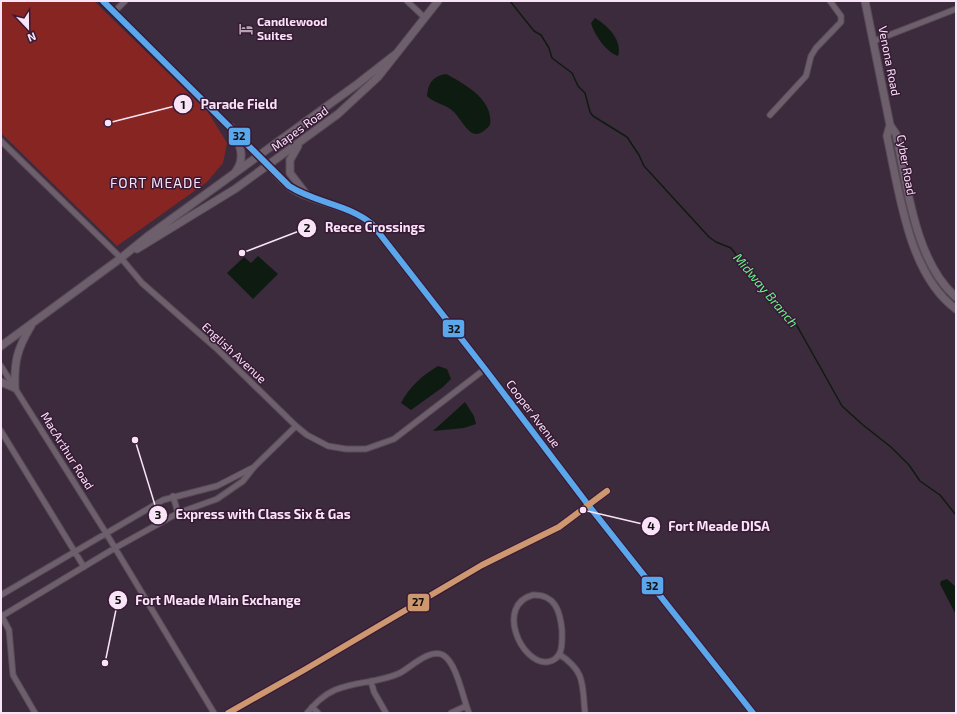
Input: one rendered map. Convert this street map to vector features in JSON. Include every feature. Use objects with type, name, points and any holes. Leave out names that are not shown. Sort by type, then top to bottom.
[{"type":"street","points":[[104,1],[268,165]]},
{"type":"street","points":[[114,12],[125,1]]},
{"type":"street","points":[[407,1],[425,18]]},
{"type":"street","name":"Mapes Road","points":[[121,258],[207,207],[338,114],[378,77],[438,1]]},
{"type":"street","points":[[770,115],[806,76],[811,56],[816,48],[840,22],[841,16],[830,1]]},
{"type":"street","name":"Venona Road","points":[[865,1],[890,125]]},
{"type":"street","points":[[874,41],[956,9]]},
{"type":"street","name":"Mapes Road","points":[[1,346],[121,258],[148,236],[356,85],[397,53]]},
{"type":"street","name":"Cyber Road","points":[[890,125],[896,134],[911,205],[921,239],[939,278],[956,297]]},
{"type":"street","name":"Cyber Road","points":[[890,125],[887,136],[904,212],[913,242],[931,283],[941,296],[956,309]]},
{"type":"street","points":[[231,127],[241,152],[238,168],[234,174]]},
{"type":"street","name":"English Avenue","points":[[1,141],[121,258],[142,283],[216,348],[296,426],[307,435],[328,446],[346,449],[366,449],[394,439],[485,369]]},
{"type":"street","points":[[301,141],[293,154],[289,169],[291,176],[308,195]]},
{"type":"street","name":"Cooper Avenue","points":[[268,165],[289,186],[308,195],[349,209],[372,224],[485,369],[588,506],[753,713]]},
{"type":"street","points":[[1,382],[15,388],[15,360],[22,341],[32,323]]},
{"type":"street","name":"MacArthur Road","points":[[1,366],[115,548]]},
{"type":"street","points":[[35,713],[13,675],[9,630],[1,615],[178,513],[221,496],[243,481],[255,466],[296,426]]},
{"type":"street","points":[[1,431],[84,567]]},
{"type":"street","points":[[1,595],[74,551],[173,496],[218,486],[255,466]]},
{"type":"street","points":[[218,486],[221,496]]},
{"type":"street","points":[[228,713],[304,670],[469,572],[559,527],[607,491]]},
{"type":"street","points":[[173,496],[178,513]]},
{"type":"street","points":[[115,548],[214,713]]},
{"type":"street","points":[[533,595],[542,595],[555,603],[561,619],[562,647],[559,654],[554,659],[547,662],[539,661],[533,658],[522,644],[512,619],[516,607],[523,599],[533,595]]},
{"type":"street","points":[[307,713],[319,700],[335,690],[350,684],[371,682],[390,677],[433,654],[442,654],[446,657],[455,673],[469,713]]},
{"type":"street","points":[[559,654],[573,664],[580,674],[585,713]]},
{"type":"street","points":[[371,682],[374,692],[386,713]]},
{"type":"street","points":[[451,713],[466,706]]},
{"type":"street","points":[[312,707],[318,713]]},
{"type":"shaded area","points":[[1,1],[94,1],[208,112],[227,143],[223,163],[207,182],[117,246],[1,133]]},
{"type":"shaded area","points":[[595,18],[613,34],[618,44],[618,56],[609,51],[598,37],[591,23]]},
{"type":"shaded area","points":[[446,74],[469,88],[483,101],[490,116],[490,125],[484,131],[478,134],[473,133],[467,129],[451,109],[427,96],[432,81],[438,76]]},
{"type":"shaded area","points":[[258,256],[278,274],[253,299],[227,273],[244,257],[251,263]]},
{"type":"shaded area","points":[[438,366],[447,369],[451,379],[443,387],[411,410],[401,403],[408,391],[417,382]]},
{"type":"shaded area","points":[[465,402],[474,416],[476,424],[464,428],[433,431]]},
{"type":"shaded area","points":[[947,579],[956,587],[956,615],[940,584],[941,581]]},
{"type":"waterway","name":"Midway Branch","points":[[510,1],[534,31],[541,35],[549,48],[552,58],[572,73],[578,86],[585,93],[590,112],[593,116],[627,137],[639,155],[644,166],[709,237],[716,242],[731,248],[737,256],[747,263],[755,280],[796,324],[842,406],[891,447],[909,465],[920,481],[940,495],[956,515]]},
{"type":"transit line","name":"32","points":[[103,1],[289,186],[299,192],[353,212],[372,224],[589,506],[753,713]]},
{"type":"transit line","name":"27","points":[[228,713],[482,565],[559,527],[607,491]]},
{"type":"place","name":"Candlewood Suites","points":[[246,29]]},
{"type":"place","name":"Parade Field","points":[[108,123]]},
{"type":"place","name":"Reece Crossings","points":[[242,253]]},
{"type":"place","name":"Express with Class Six & Gas","points":[[135,440]]},
{"type":"place","name":"Fort Meade DISA","points":[[583,510]]},
{"type":"place","name":"Fort Meade Main Exchange","points":[[105,663]]},
{"type":"district","name":"FORT MEADE","points":[[156,183]]}]
